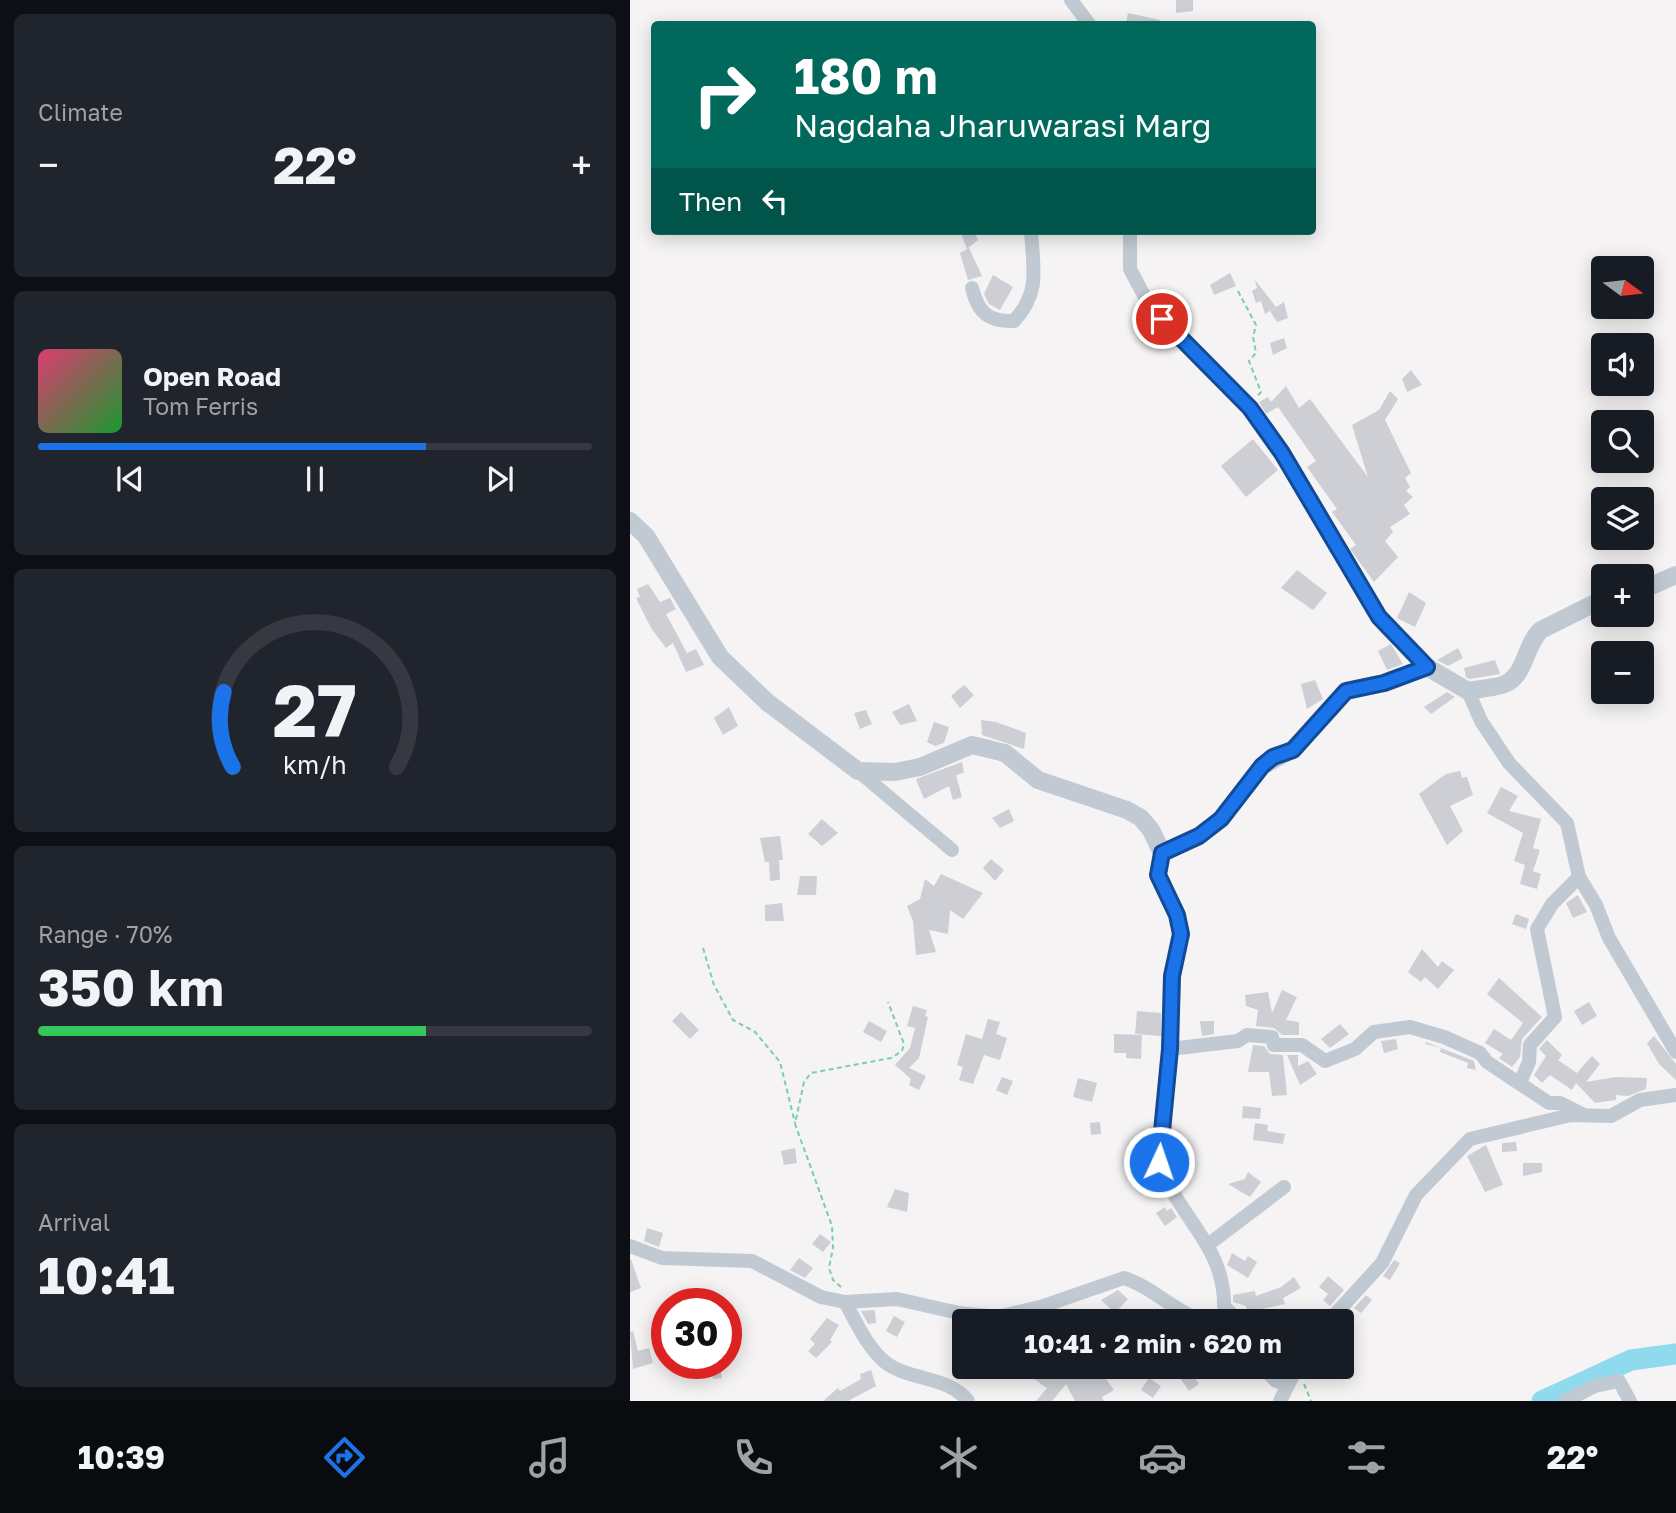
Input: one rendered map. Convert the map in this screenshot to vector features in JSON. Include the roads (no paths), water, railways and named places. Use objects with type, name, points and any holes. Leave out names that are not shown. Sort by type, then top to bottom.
[{"type":"street","points":[[1071,0],[1087,21]]},
{"type":"street","points":[[972,288],[985,314],[995,321],[1014,321],[1028,305],[1033,286],[1031,235]]},
{"type":"street","points":[[1130,235],[1130,269],[1149,306],[1250,408],[1282,453],[1379,617],[1427,667],[1468,691],[1481,721],[1509,763],[1567,823],[1579,877],[1597,905],[1609,938],[1676,1052]]},
{"type":"street","points":[[630,521],[646,536],[720,657],[767,702],[858,771],[952,850]]},
{"type":"street","points":[[1654,585],[1676,575]]},
{"type":"street","points":[[1468,691],[1504,685],[1513,680],[1533,637],[1591,606]]},
{"type":"street","points":[[1162,853],[1199,836],[1221,819],[1262,766],[1273,757],[1293,750],[1346,691],[1384,683],[1427,667]]},
{"type":"street","points":[[858,771],[895,772],[920,767],[972,745],[1004,753],[1038,780],[1128,810],[1141,818],[1162,853],[1158,875],[1177,915],[1181,934],[1172,976],[1170,1049],[1159,1162],[1164,1180],[1209,1244],[1224,1287],[1224,1306],[1227,1309]]},
{"type":"street","points":[[1520,1083],[1529,1062],[1530,1045],[1555,1017],[1536,929],[1552,904],[1579,877]]},
{"type":"street","points":[[1170,1049],[1238,1041],[1247,1035],[1272,1037],[1274,1045],[1302,1045],[1325,1061],[1354,1049],[1374,1032],[1410,1027],[1480,1053],[1487,1062],[1549,1103],[1560,1103],[1584,1115]]},
{"type":"street","points":[[1340,1309],[1382,1263],[1416,1195],[1470,1139],[1571,1115],[1611,1116],[1640,1100],[1676,1095]]},
{"type":"street","points":[[1209,1244],[1284,1187]]},
{"type":"street","points":[[630,1246],[662,1258],[752,1261],[821,1297],[852,1302],[897,1299],[952,1311]]},
{"type":"street","points":[[1031,1309],[1124,1278],[1137,1282],[1176,1309]]},
{"type":"street","points":[[852,1302],[861,1332],[885,1362],[912,1376],[960,1390],[968,1401]]},
{"type":"street","points":[[1280,1401],[1294,1379]]},
{"type":"street","points":[[1565,1401],[1595,1386],[1619,1381],[1630,1401]]},
{"type":"waterway","points":[[1542,1401],[1631,1360],[1676,1354]]}]
